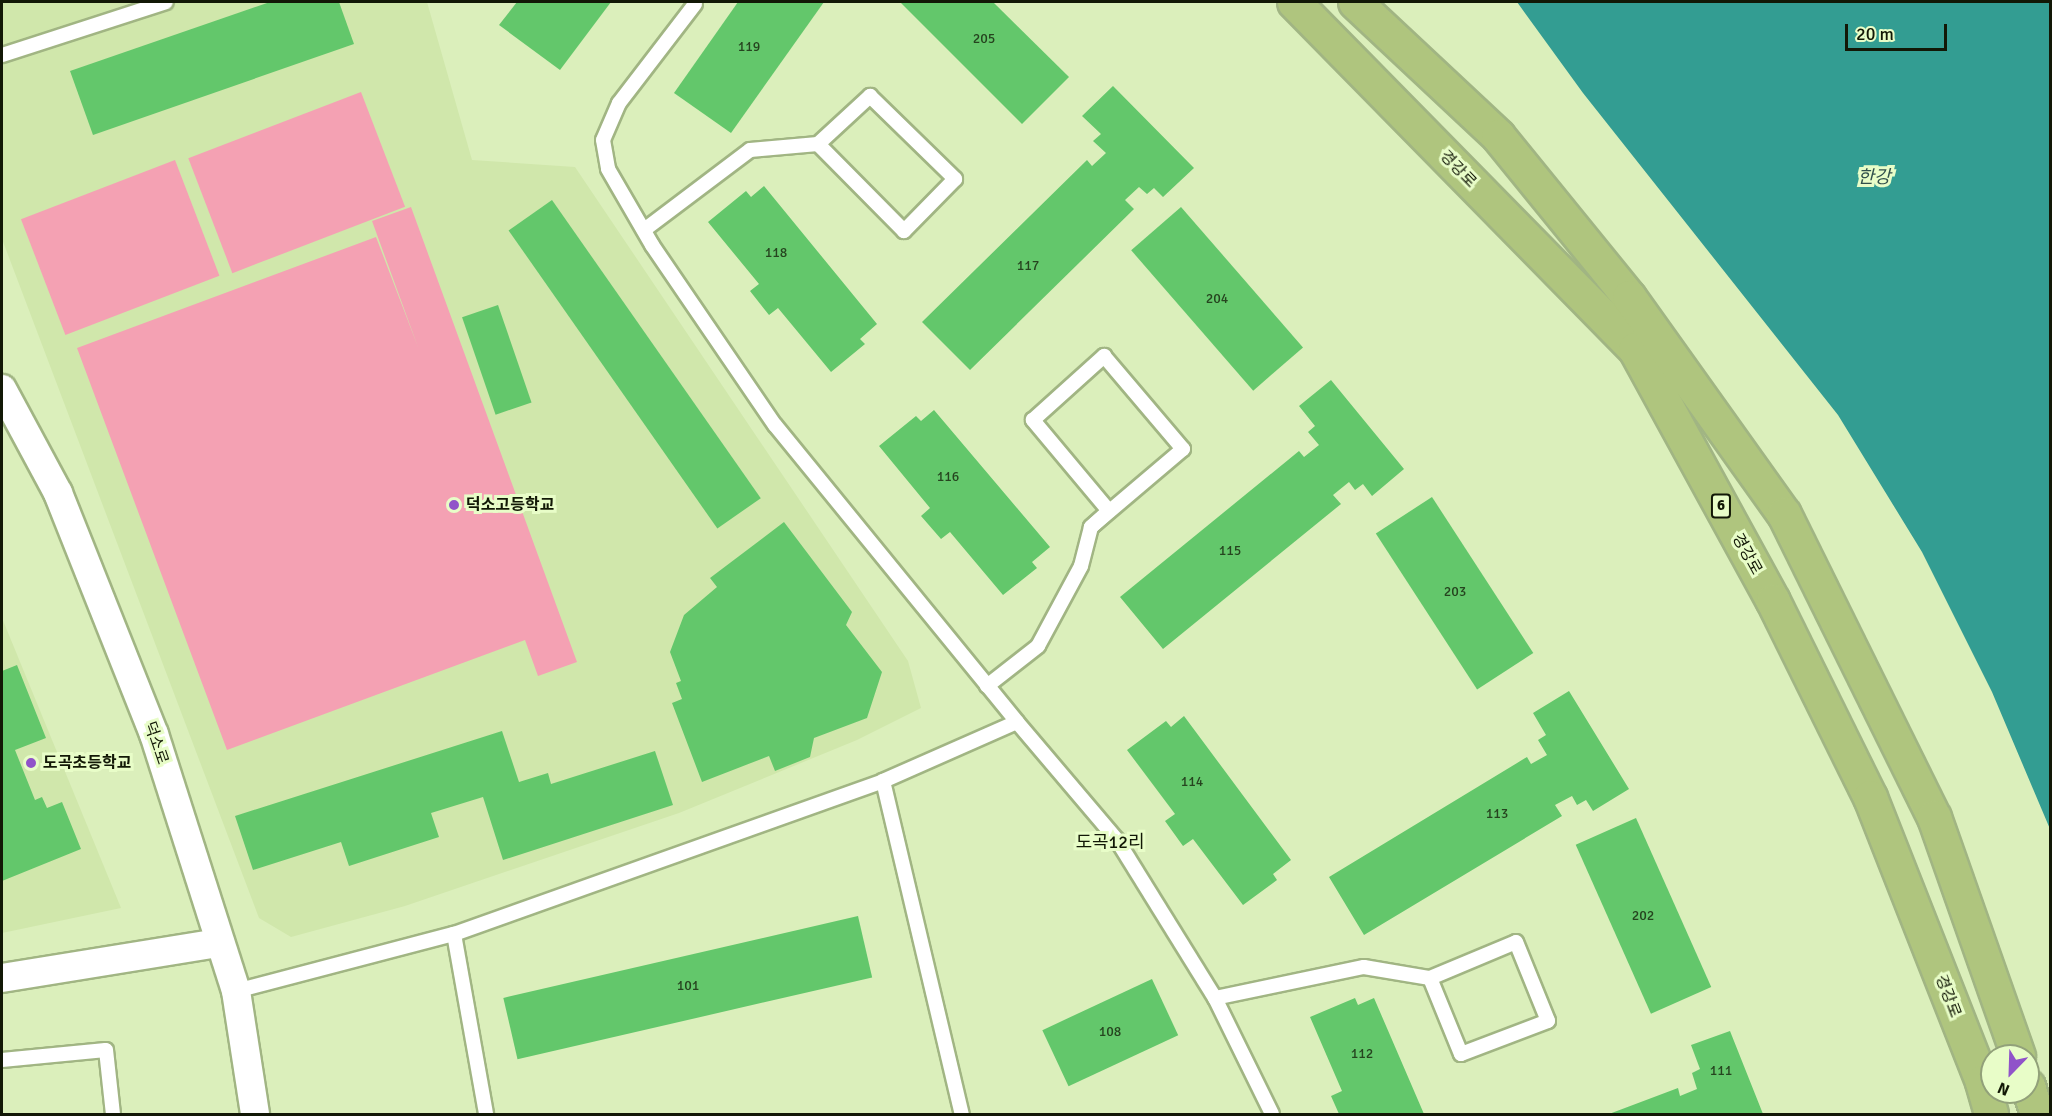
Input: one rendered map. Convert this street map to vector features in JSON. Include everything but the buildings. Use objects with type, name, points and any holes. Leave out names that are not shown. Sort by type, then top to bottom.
[{"type":"main road","name":"경강로","points":[[1294,2],[1635,349],[1773,601],[1870,797],[1982,1082],[1990,1114]]},
{"type":"main road","points":[[1355,2],[1498,136],[1629,297],[1784,514],[1934,817],[2014,1044]]},
{"type":"street","name":"덕소로","points":[[2,390],[58,493],[154,734],[218,942],[236,991],[255,1114]]},
{"type":"street","points":[[2,978],[218,942]]},
{"type":"lane","points":[[2,55],[166,2]]},
{"type":"lane","points":[[695,4],[619,103],[603,140],[608,170],[644,230],[775,425],[987,686],[1117,840],[1215,998],[1272,1114]]},
{"type":"lane","points":[[644,230],[750,150],[818,144],[870,96],[955,179],[904,231],[818,144]]},
{"type":"lane","points":[[987,686],[1038,646],[1081,566],[1090,527],[1109,511],[1033,420],[1104,356],[1183,449],[1090,527]]},
{"type":"lane","points":[[236,991],[454,934],[883,781],[1017,722]]},
{"type":"lane","points":[[883,781],[962,1114]]},
{"type":"lane","points":[[454,934],[486,1114]]},
{"type":"lane","points":[[1215,998],[1364,967],[1430,978],[1516,942],[1548,1021],[1461,1054],[1430,978]]},
{"type":"lane","points":[[2,1060],[106,1050],[113,1114]]},
{"type":"shaded area","name":"덕소고등학교","points":[[2,2],[427,2],[472,160],[575,167],[908,661],[921,708],[857,740],[679,813],[405,906],[291,937],[259,918],[2,239]]},
{"type":"shaded area","points":[[361,92],[405,207],[232,273],[188,158]]},
{"type":"shaded area","points":[[175,160],[219,276],[65,335],[21,219]]},
{"type":"shaded area","points":[[411,207],[577,662],[538,676],[525,640],[227,750],[77,348],[376,237],[418,347],[372,221]]},
{"type":"shaded area","name":"도곡초등학교","points":[[2,618],[121,908],[2,933]]},
{"type":"water","name":"한강","points":[[1517,2],[2050,2],[2050,829],[1992,692],[1922,552],[1838,415],[1583,93]]},
{"type":"place","name":"덕소고등학교","points":[[454,505]]},
{"type":"place","name":"도곡초등학교","points":[[31,763]]},
{"type":"district","name":"도곡12리","points":[[1110,842]]}]
